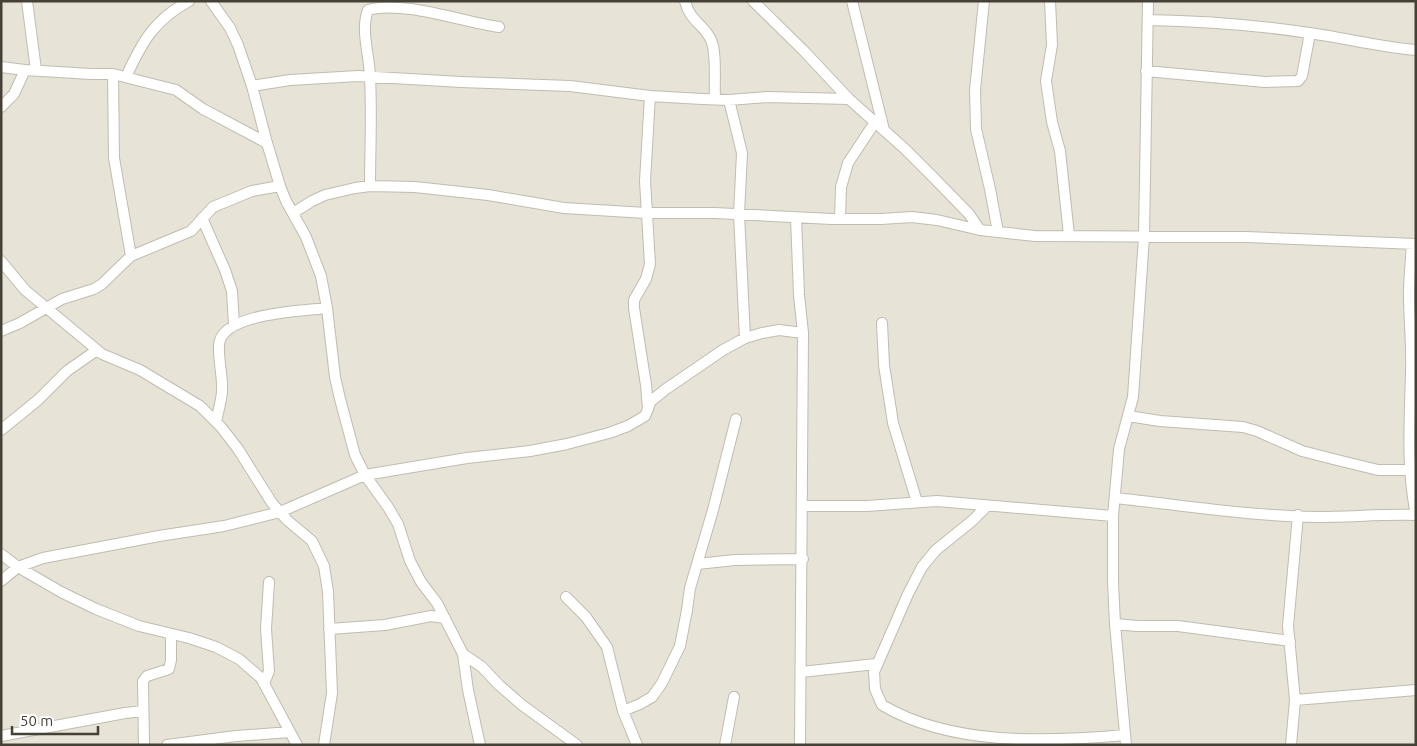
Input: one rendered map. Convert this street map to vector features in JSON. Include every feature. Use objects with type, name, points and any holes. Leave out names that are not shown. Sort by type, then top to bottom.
[{"type":"street","points":[[27,1],[36,70]]},
{"type":"street","points":[[126,77],[148,35],[169,14],[189,1]]},
{"type":"street","points":[[211,1],[230,28],[252,86],[266,143],[280,186],[306,238],[321,276],[340,399],[355,454],[365,476],[398,524],[410,561],[421,582],[437,602],[463,654],[466,683],[480,745]]},
{"type":"street","points":[[685,1],[693,20],[712,40],[715,99]]},
{"type":"street","points":[[753,1],[849,99],[935,179],[968,214],[980,230]]},
{"type":"street","points":[[852,1],[884,130]]},
{"type":"street","points":[[984,1],[975,90],[976,129],[998,232]]},
{"type":"street","points":[[1050,1],[1052,45],[1046,82],[1052,122],[1060,151],[1069,236]]},
{"type":"street","points":[[987,506],[972,521],[936,550],[922,568],[908,594],[874,672],[874,688],[882,705],[915,721],[939,729],[1033,740],[1126,740],[1115,624],[1113,516],[1119,450],[1133,397],[1144,237],[1148,1]]},
{"type":"street","points":[[370,186],[370,77],[366,50],[365,16],[368,10],[409,5],[499,26]]},
{"type":"street","points":[[1148,20],[1246,25],[1416,50]]},
{"type":"street","points":[[1146,71],[1265,82],[1298,81],[1302,76],[1310,33]]},
{"type":"street","points":[[1,67],[113,74],[176,90],[203,109],[266,143]]},
{"type":"street","points":[[1,107],[14,94],[25,70]]},
{"type":"street","points":[[113,74],[114,158],[131,256]]},
{"type":"street","points":[[252,86],[327,77],[370,77],[570,86],[650,96],[729,100],[767,97],[849,99]]},
{"type":"street","points":[[648,410],[634,300],[646,280],[650,264],[645,181],[650,96]]},
{"type":"street","points":[[729,100],[742,153],[739,214],[745,338]]},
{"type":"street","points":[[840,219],[840,187],[848,163],[875,122]]},
{"type":"street","points":[[1,331],[20,323],[62,299],[94,289],[102,284],[131,256],[191,231],[213,208],[252,191],[280,186]]},
{"type":"street","points":[[293,213],[325,195],[370,186],[415,187],[488,195],[564,208],[646,213],[680,212],[840,219],[912,217],[937,220],[980,230],[1035,236],[1246,237],[1414,244],[1409,294],[1412,327],[1408,431],[1413,470],[1411,492],[1416,515],[1315,517],[1198,509],[1115,498]]},
{"type":"street","points":[[202,218],[228,277],[232,291],[234,325]]},
{"type":"street","points":[[796,218],[799,295],[803,333],[803,559],[800,745]]},
{"type":"street","points":[[1,262],[25,290],[102,354],[140,370],[200,406],[238,449],[264,492],[280,512],[312,542],[324,566],[328,592],[332,692],[324,745]]},
{"type":"street","points":[[216,422],[222,392],[219,344],[224,334],[234,325],[259,317],[327,308]]},
{"type":"street","points":[[882,323],[884,365],[893,423],[917,502]]},
{"type":"street","points":[[1,581],[18,568],[43,558],[224,526],[280,512],[365,476],[467,458],[530,451],[609,433],[628,426],[645,416],[651,401],[666,389],[723,350],[745,338],[779,330],[803,333]]},
{"type":"street","points":[[1,430],[38,400],[67,371],[97,350]]},
{"type":"street","points":[[1128,416],[1160,421],[1243,428],[1302,450],[1333,459],[1378,470],[1413,470]]},
{"type":"street","points":[[623,711],[652,697],[670,667],[682,636],[690,588],[736,419]]},
{"type":"street","points":[[802,506],[867,506],[937,501],[1113,516]]},
{"type":"street","points":[[1291,745],[1296,700],[1288,626],[1298,515]]},
{"type":"street","points":[[1,554],[18,568],[61,592],[96,608],[139,626],[216,647],[239,659],[261,678],[297,745]]},
{"type":"street","points":[[697,564],[735,560],[803,559]]},
{"type":"street","points":[[264,684],[268,671],[266,629],[269,582]]},
{"type":"street","points":[[566,597],[586,617],[607,647],[623,711],[637,745]]},
{"type":"street","points":[[329,629],[384,625],[431,616],[445,618]]},
{"type":"street","points":[[1115,624],[1178,626],[1290,641]]},
{"type":"street","points":[[144,745],[143,681],[147,676],[169,669],[171,634]]},
{"type":"street","points":[[463,654],[482,667],[499,685],[563,741],[577,745]]},
{"type":"street","points":[[801,672],[876,664]]},
{"type":"street","points":[[1296,700],[1416,690]]},
{"type":"street","points":[[725,745],[734,697]]},
{"type":"street","points":[[1,736],[143,711]]},
{"type":"street","points":[[167,745],[236,736],[290,732]]},
{"type":"shaded area","points":[[1,1],[1416,1],[1416,745],[1,745]]}]
